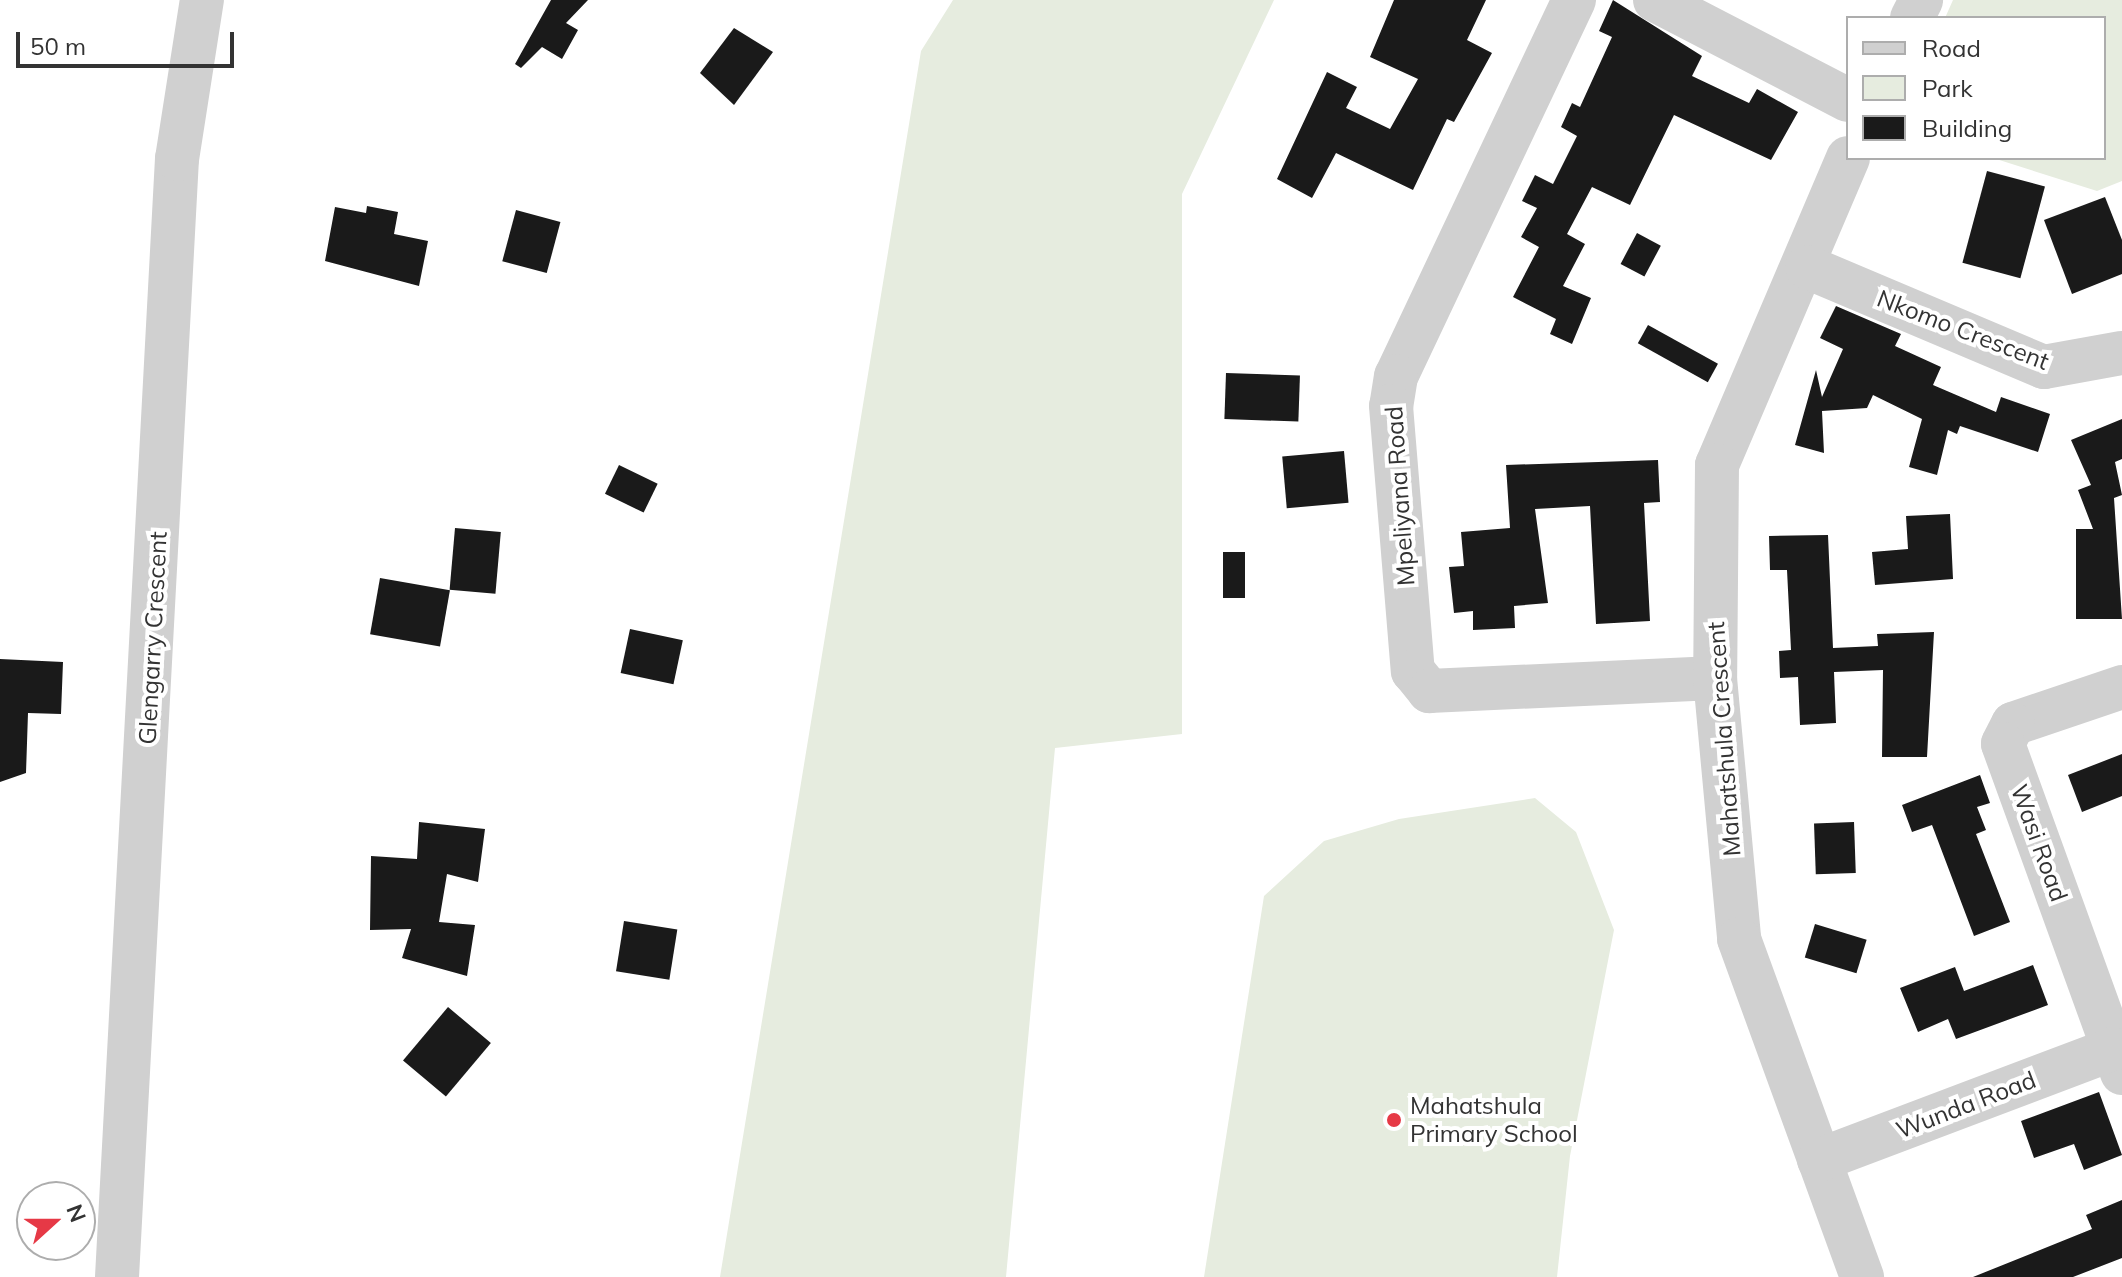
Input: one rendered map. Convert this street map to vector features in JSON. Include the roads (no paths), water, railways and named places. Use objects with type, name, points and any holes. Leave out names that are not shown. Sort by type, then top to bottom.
[{"type":"street","name":"Glengarry Crescent","points":[[117,1277],[177,159],[202,0]]},
{"type":"street","name":"Mpeliyana Road","points":[[1574,0],[1396,376],[1391,406],[1413,671],[1429,691],[1715,678]]},
{"type":"street","points":[[1655,0],[1846,99]]},
{"type":"street","name":"Mahatshula Crescent","points":[[1847,160],[1807,267],[1717,465],[1715,678],[1739,939],[1862,1277]]},
{"type":"street","name":"Nkomo Crescent","points":[[1807,267],[2044,367],[2122,353]]},
{"type":"street","name":"Wasi Road","points":[[2118,1061],[2003,744],[2013,724],[2122,687]]},
{"type":"street","name":"Wunda Road","points":[[1819,1160],[2118,1061]]},
{"type":"place","name":"Mahatshula Primary School","points":[[1394,1120]]}]
